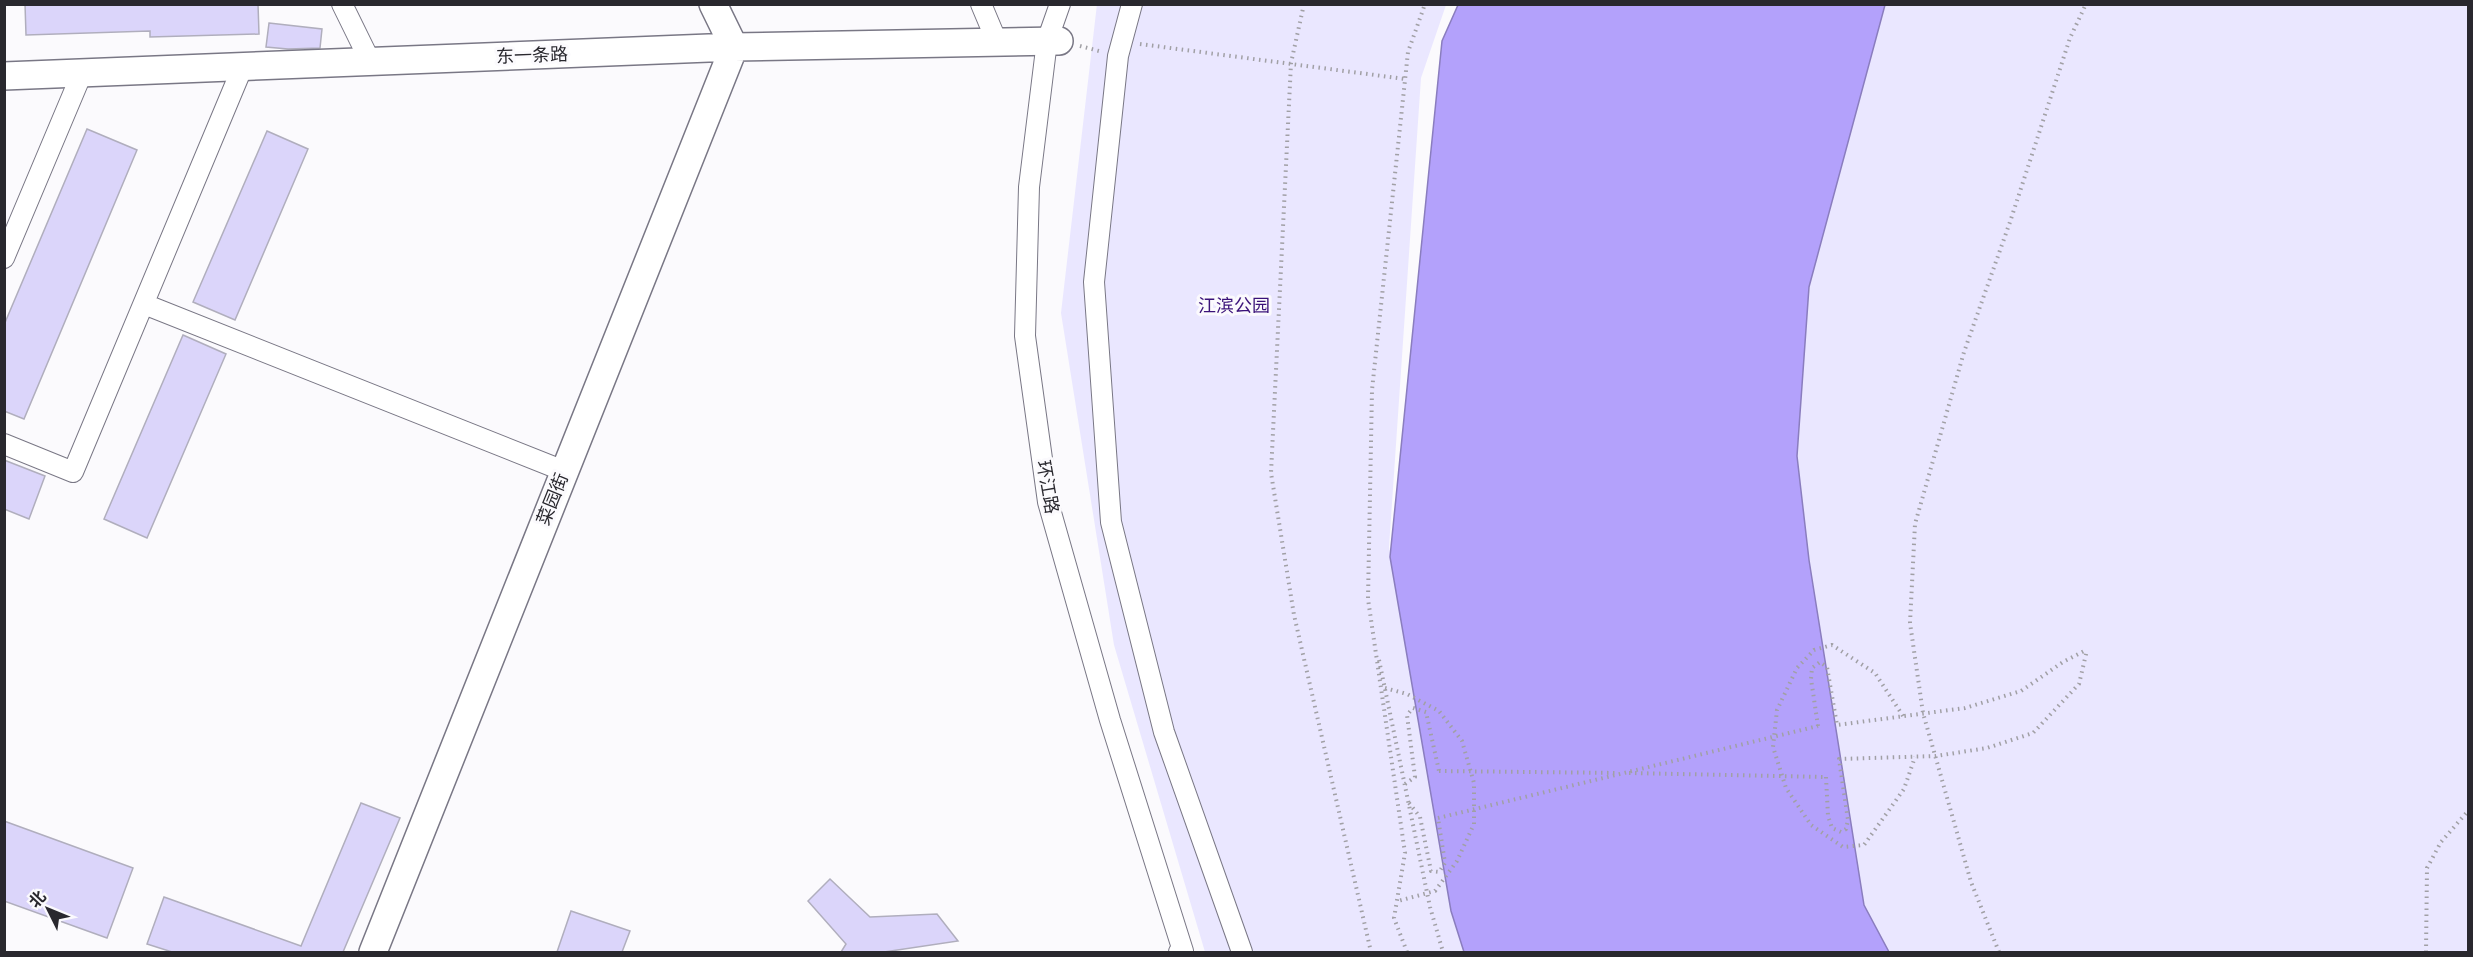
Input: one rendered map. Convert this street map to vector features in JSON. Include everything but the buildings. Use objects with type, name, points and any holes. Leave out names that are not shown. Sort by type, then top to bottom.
[{"type":"street","points":[[342,4],[370,61]]},
{"type":"street","points":[[713,4],[734,47]]},
{"type":"street","points":[[981,4],[997,42]]},
{"type":"street","name":"环江路","points":[[1060,4],[1029,187],[1025,336],[1048,501],[1110,720],[1183,951],[1179,952]]},
{"type":"street","points":[[1132,4],[1120,49],[1094,282],[1111,522],[1164,732],[1242,952]]},
{"type":"street","name":"东一条路","points":[[4,76],[734,47],[1053,41]]},
{"type":"street","name":"菜园街","points":[[373,952],[734,47]]},
{"type":"street","points":[[4,444],[73,472],[243,66]]},
{"type":"street","points":[[4,258],[82,73]]},
{"type":"street","points":[[144,304],[564,471]]},
{"type":"path","points":[[1304,4],[1291,63],[1271,473],[1294,615],[1371,952]]},
{"type":"path","points":[[1407,952],[1394,918],[1405,853],[1368,598],[1372,390],[1408,51],[1425,4]]},
{"type":"path","points":[[1999,952],[1971,882],[1923,713],[1910,623],[1915,524],[1964,352],[2010,222],[2070,38],[2086,4]]},
{"type":"path","points":[[1053,41],[1291,63],[1405,79]]},
{"type":"path","points":[[1371,618],[1430,907],[1443,952]]},
{"type":"path","points":[[1903,716],[1875,673],[1832,645],[1814,650],[1797,668],[1777,710],[1773,747],[1786,788],[1811,825],[1842,847],[1864,845],[1904,789],[1915,757]]},
{"type":"path","points":[[1405,784],[1414,777],[1407,715],[1413,708],[1426,712],[1439,771],[1624,773],[1826,777],[1828,816],[1832,828],[1841,832],[1846,829],[1848,820],[1839,759],[1936,756],[1987,748],[2033,733],[2079,684],[2087,650],[2063,662],[2021,691],[1965,708],[1837,725],[1827,667],[1820,662],[1812,668],[1811,679],[1818,726],[1624,773],[1438,818],[1445,863],[1439,872],[1431,871],[1420,817],[1409,803]]},
{"type":"path","points":[[1381,687],[1407,694],[1439,711],[1462,741],[1474,783],[1474,824],[1457,861],[1435,891],[1397,901]]},
{"type":"path","points":[[2426,952],[2427,868],[2440,843],[2469,811]]},
{"type":"green space","name":"江滨公园","points":[[1097,4],[1446,5],[1421,78],[1389,547],[1451,911],[1464,952],[1205,952],[1114,645],[1061,313]]},
{"type":"green space","points":[[1885,5],[2468,5],[2468,952],[1889,952],[1864,905],[1809,560],[1797,456],[1809,287]]},
{"type":"shaded area","points":[[1458,5],[1885,5],[1809,287],[1797,456],[1809,560],[1864,905],[1889,952],[1464,952],[1451,911],[1390,557],[1442,41]]}]
